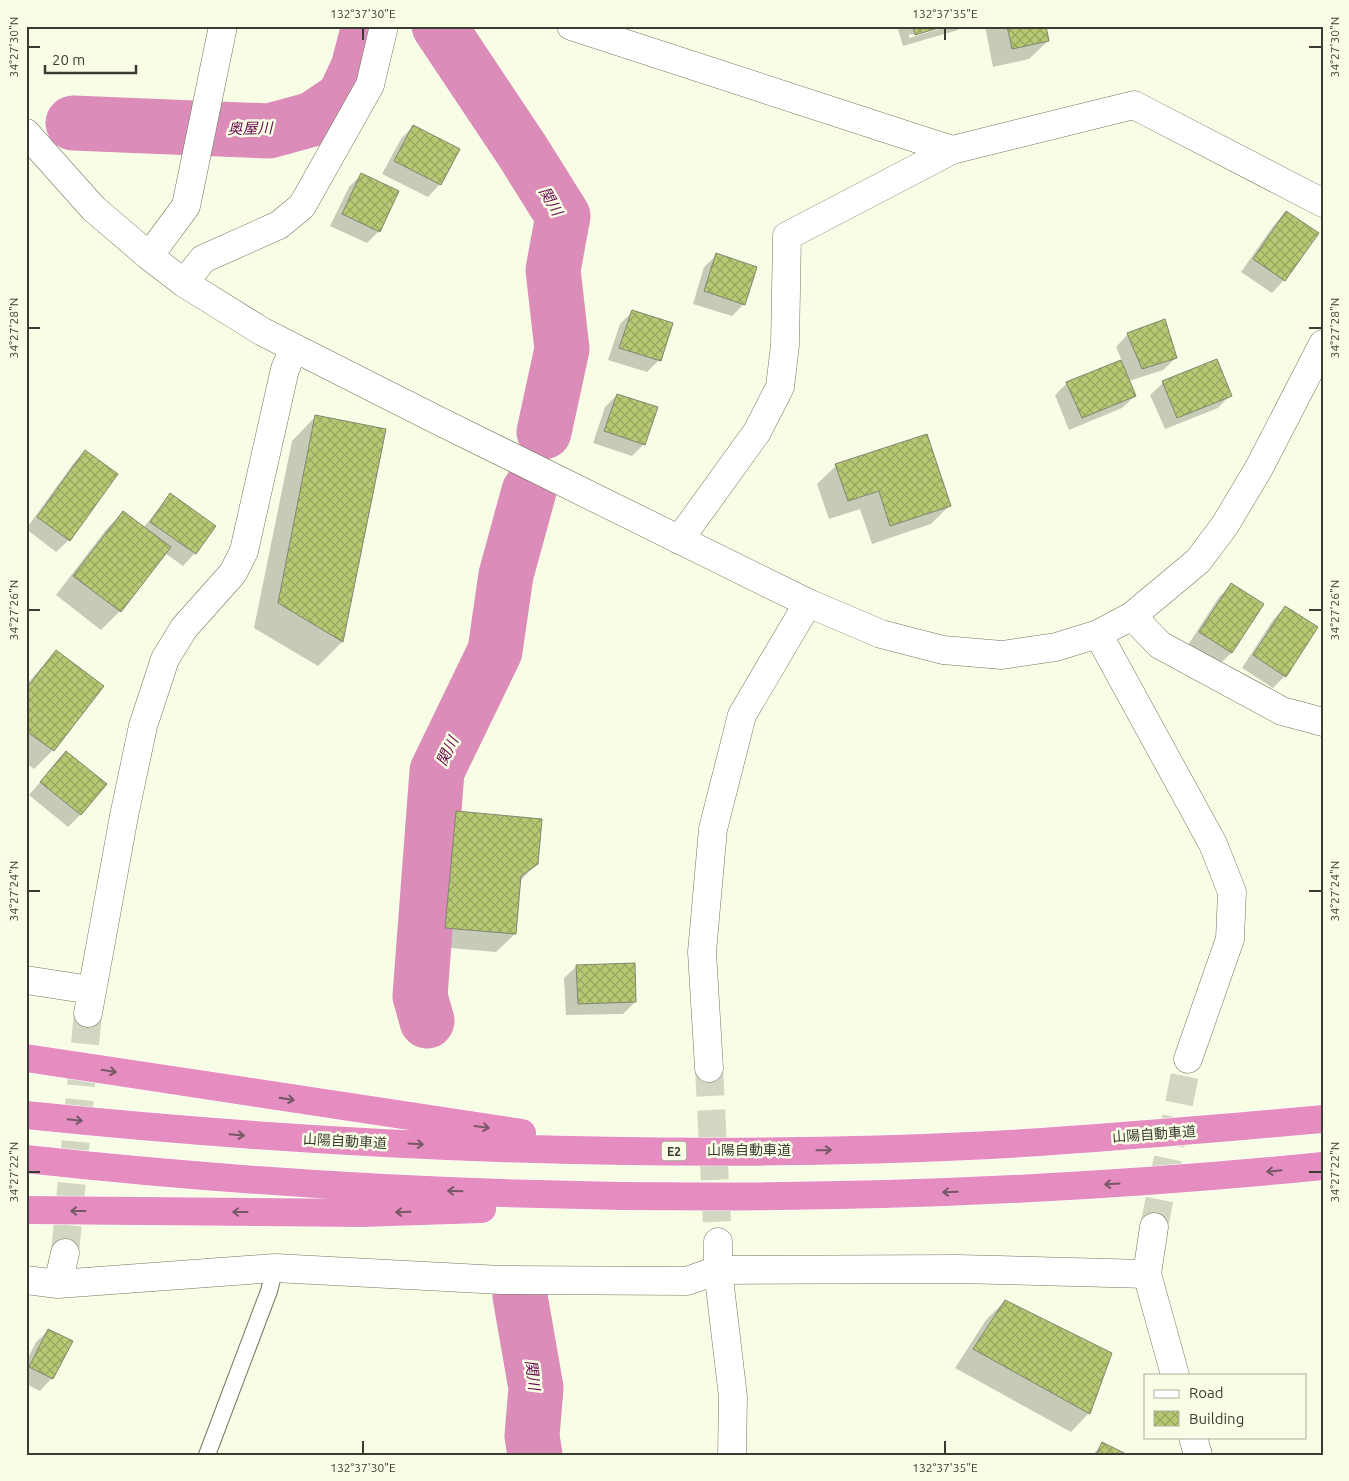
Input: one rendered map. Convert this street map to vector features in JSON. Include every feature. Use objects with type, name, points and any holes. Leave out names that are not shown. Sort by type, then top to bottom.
[{"type":"highway","points":[[26,1058],[335,1106],[648,1151]]},
{"type":"highway","name":"山陽自動車道","points":[[26,1115],[248,1136],[448,1146],[648,1151],[818,1150],[989,1145],[1184,1132],[1323,1119]]},
{"type":"highway","points":[[26,1159],[245,1178],[448,1191],[646,1196],[819,1196]]},
{"type":"highway","points":[[26,1210],[362,1213],[991,1191],[1171,1181],[1323,1166]]},
{"type":"street","points":[[149,256],[186,206],[223,26]]},
{"type":"street","points":[[184,283],[203,260],[279,225],[302,206],[370,85],[384,26]]},
{"type":"street","points":[[571,26],[952,150]]},
{"type":"street","points":[[679,540],[757,432],[780,387],[786,345],[787,236],[952,150],[1134,105],[1323,203]]},
{"type":"street","points":[[26,134],[94,209],[149,256],[184,283],[294,349],[808,603],[881,634],[943,650],[1002,655],[1056,647],[1098,634],[1132,616],[1198,561],[1225,525],[1259,468],[1323,344]]},
{"type":"street","points":[[26,980],[89,1002],[143,726],[165,659],[184,628],[233,573],[244,551],[285,369],[294,349]]},
{"type":"street","points":[[709,1068],[702,952],[713,829],[742,715],[808,603]]},
{"type":"street","points":[[1132,616],[1160,645],[1282,711],[1323,722]]},
{"type":"street","points":[[1098,634],[1213,844],[1232,892],[1230,939],[1188,1059]]},
{"type":"street","points":[[1154,1227],[1147,1274],[1175,1374]]},
{"type":"street","points":[[718,1242],[718,1270],[733,1398],[732,1455]]},
{"type":"street","points":[[58,1284],[65,1253]]},
{"type":"street","points":[[26,1280],[58,1284],[275,1268],[501,1280],[686,1281],[718,1270],[958,1269],[1147,1274]]},
{"type":"street","points":[[1193,1438],[1198,1455]]},
{"type":"lane","points":[[206,1455],[269,1291],[275,1268]]},
{"type":"building","points":[[913,26],[945,26],[915,35]]},
{"type":"building","points":[[1007,26],[1046,26],[1049,41],[1012,49]]},
{"type":"building","points":[[413,125],[460,149],[441,185],[394,161]]},
{"type":"building","points":[[361,173],[399,191],[380,232],[342,214]]},
{"type":"building","points":[[1286,211],[1319,233],[1285,281],[1253,259]]},
{"type":"building","points":[[716,253],[757,267],[745,305],[704,291]]},
{"type":"building","points":[[632,310],[673,323],[661,361],[619,348]]},
{"type":"building","points":[[1165,319],[1177,358],[1142,369],[1127,333]]},
{"type":"building","points":[[1217,359],[1232,396],[1177,418],[1162,381]]},
{"type":"building","points":[[1121,360],[1136,396],[1082,418],[1066,382]]},
{"type":"building","points":[[617,394],[658,407],[645,445],[604,431]]},
{"type":"building","points":[[315,415],[386,429],[343,642],[278,603]]},
{"type":"building","points":[[927,434],[951,506],[890,526],[879,491],[848,501],[835,464]]},
{"type":"building","points":[[85,450],[118,474],[70,541],[37,517]]},
{"type":"building","points":[[170,493],[216,526],[196,554],[150,522]]},
{"type":"building","points":[[123,511],[171,547],[121,612],[73,576]]},
{"type":"building","points":[[1231,583],[1264,604],[1232,653],[1199,632]]},
{"type":"building","points":[[1285,606],[1318,627],[1286,677],[1253,655]]},
{"type":"building","points":[[56,650],[104,686],[54,751],[26,731],[26,689]]},
{"type":"building","points":[[66,751],[107,784],[81,815],[40,782]]},
{"type":"building","points":[[456,811],[542,819],[538,864],[521,876],[516,934],[445,928]]},
{"type":"building","points":[[635,963],[636,1002],[578,1004],[576,965]]},
{"type":"building","points":[[1005,1300],[1112,1353],[1090,1414],[973,1349]]},
{"type":"building","points":[[48,1329],[73,1341],[53,1379],[29,1367]]},
{"type":"building","points":[[1102,1442],[1128,1455],[1096,1455]]},
{"type":"waterway","name":"奥屋川","points":[[73,123],[269,131],[313,119],[344,98],[358,68],[369,26]]},
{"type":"waterway","name":"関川","points":[[439,26],[563,216],[553,270],[562,349],[544,432]]},
{"type":"waterway","name":"関川","points":[[427,1021],[420,996],[437,771],[495,651],[506,575],[529,491]]},
{"type":"waterway","name":"関川","points":[[520,1296],[536,1388],[532,1436],[535,1455]]},
{"type":"tunnel","points":[[65,1253],[88,1013]]},
{"type":"tunnel","points":[[1154,1227],[1188,1059]]},
{"type":"tunnel","points":[[709,1068],[718,1242]]}]
